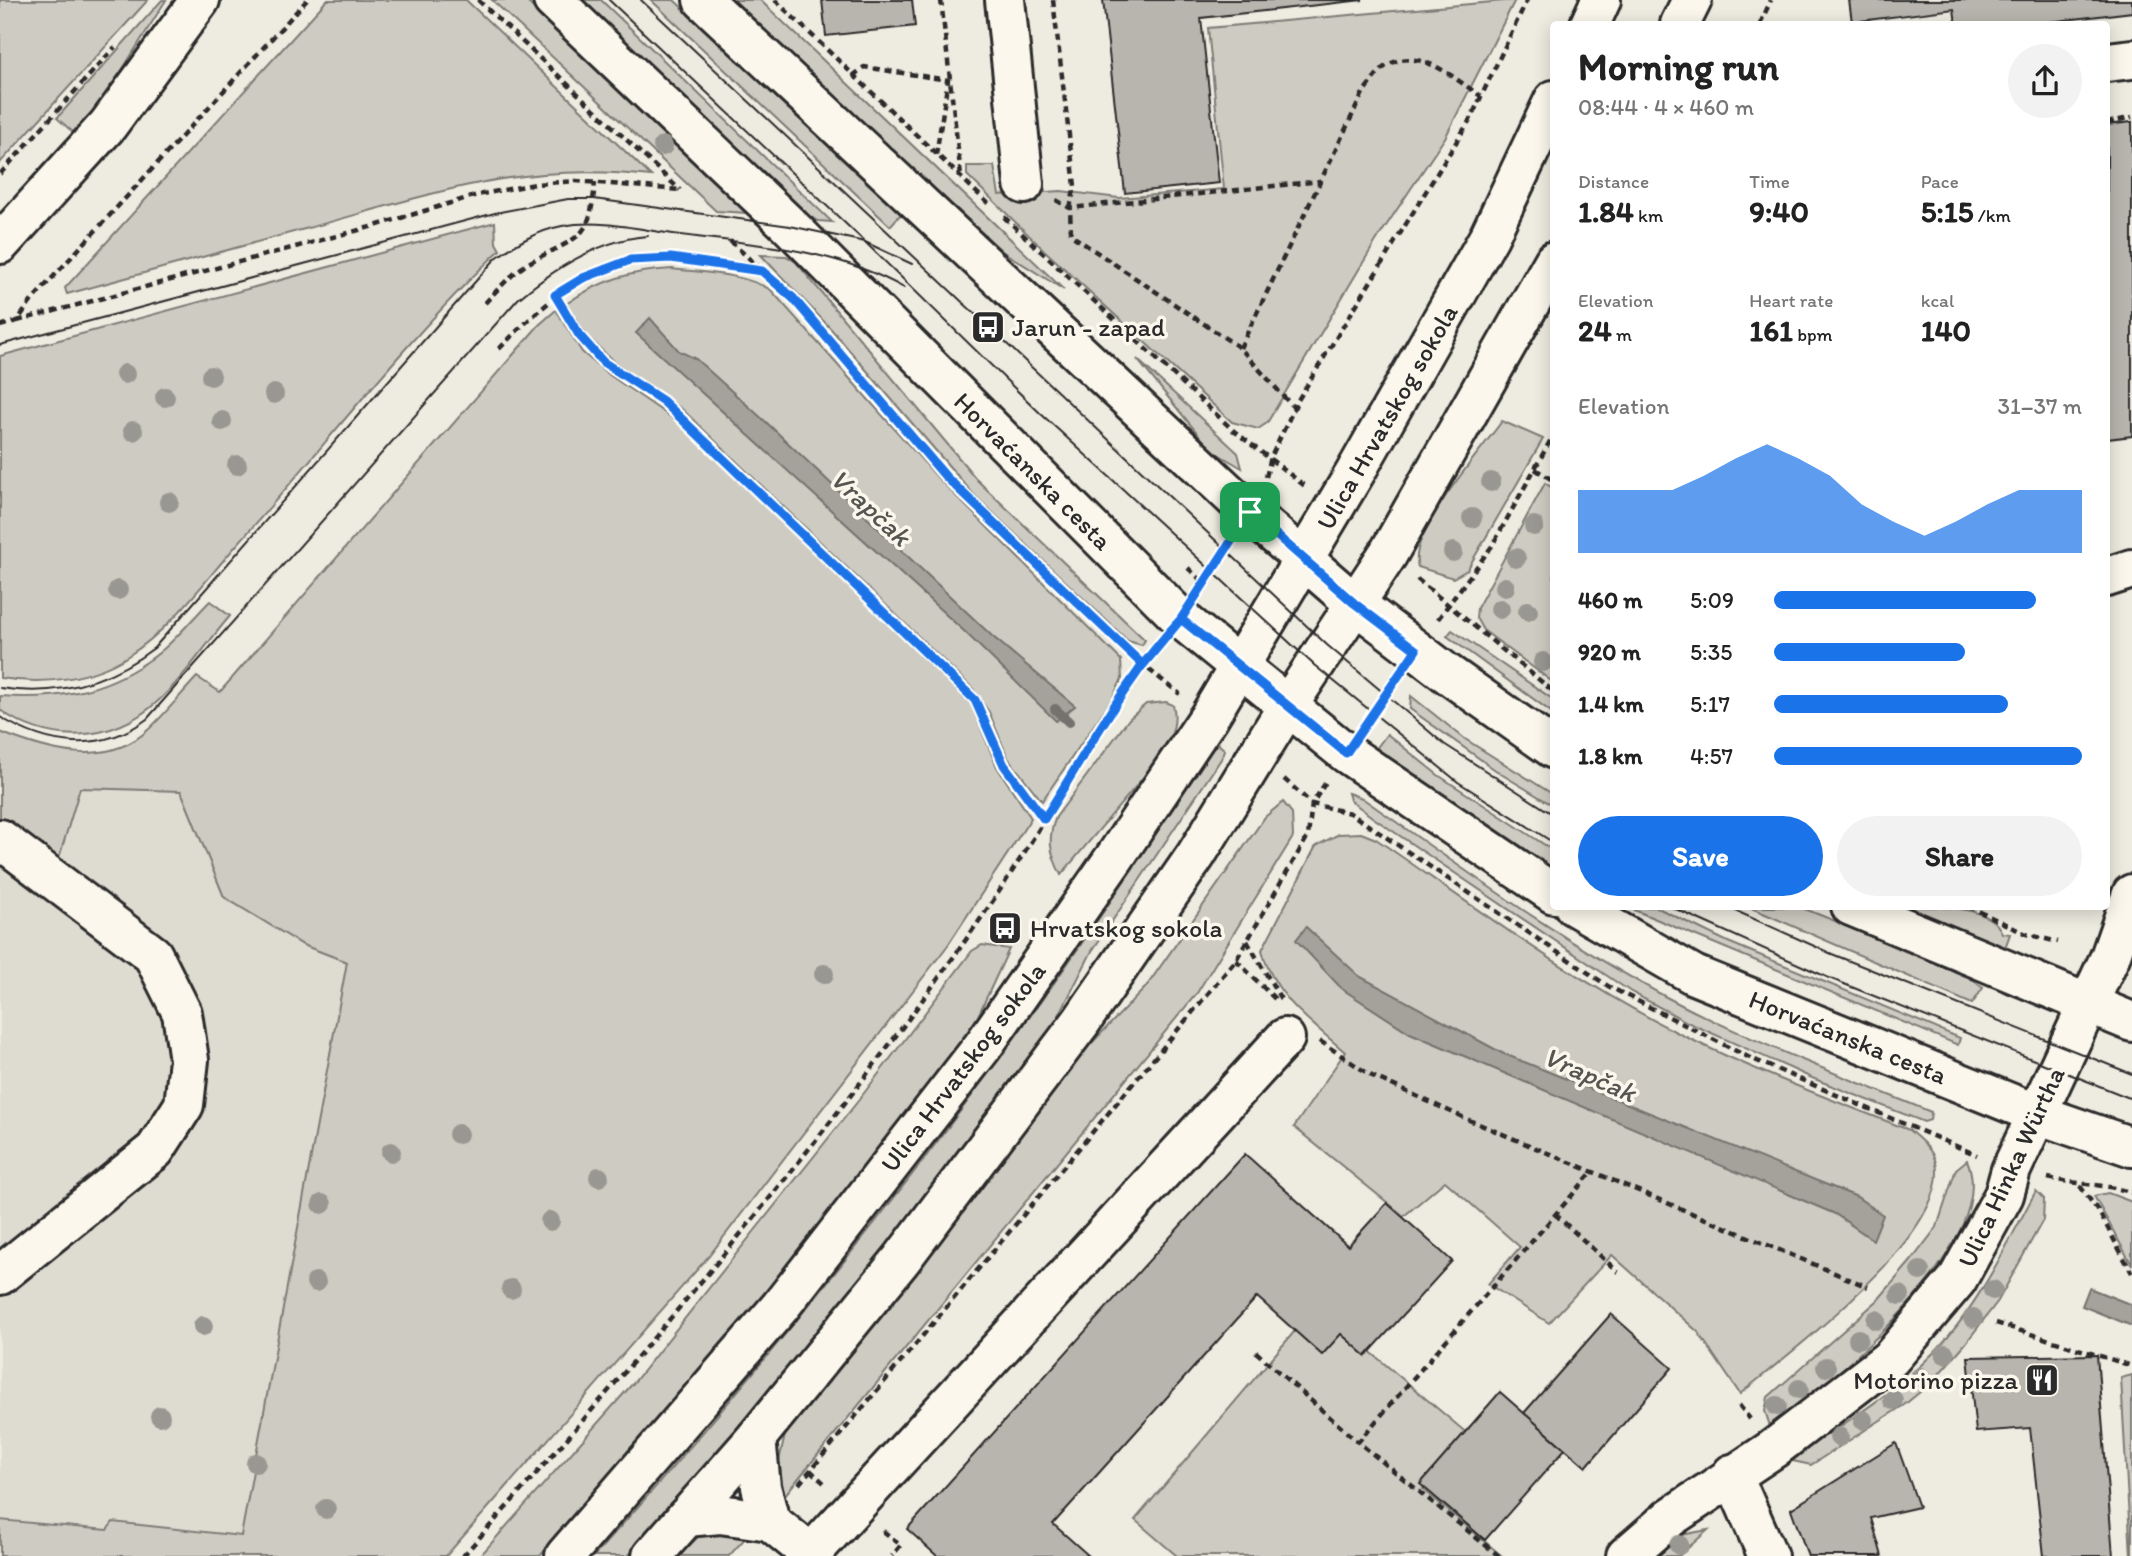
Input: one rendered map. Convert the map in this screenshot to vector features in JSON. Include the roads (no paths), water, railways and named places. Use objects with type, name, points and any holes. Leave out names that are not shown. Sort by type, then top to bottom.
[{"type":"street","points":[[0,244],[108,125],[200,0]]},
{"type":"street","name":"Horvaćanska cesta","points":[[554,0],[790,226],[1181,619],[1346,753],[1550,891]]},
{"type":"street","points":[[703,0],[1304,560],[1354,603],[1416,650],[1550,746]]},
{"type":"street","points":[[1005,0],[1024,184]]},
{"type":"street","points":[[1591,21],[1601,0]]},
{"type":"street","points":[[1682,21],[1692,0]]},
{"type":"street","points":[[2110,62],[2132,59]]},
{"type":"street","name":"Ulica Hrvatskog sokola","points":[[565,1556],[780,1307],[983,1046],[1115,858],[1239,668],[1304,560],[1489,237],[1550,108]]},
{"type":"street","points":[[652,1556],[756,1438],[901,1261],[1081,1022],[1196,855],[1287,707],[1388,554],[1550,268]]},
{"type":"street","points":[[2110,575],[2132,569]]},
{"type":"street","points":[[0,839],[153,955],[182,1013],[189,1060],[184,1105],[155,1150],[0,1275]]},
{"type":"street","name":"Ulica Hinka Würtha","points":[[1626,1556],[1671,1517],[1773,1449],[1861,1384],[1891,1358],[1957,1280],[2004,1195],[2011,1170],[2110,957],[2132,894]]},
{"type":"street","name":"Horvaćanska cesta","points":[[1581,910],[1694,975],[2037,1114],[2132,1147]]},
{"type":"street","points":[[1861,910],[2132,1022]]},
{"type":"street","points":[[687,1517],[720,1514],[770,1521],[811,1555],[1298,1036]]},
{"type":"street","points":[[756,1438],[761,1487],[770,1521]]},
{"type":"street","points":[[1732,1474],[1768,1556]]},
{"type":"waterway","name":"Vrapčak","points":[[1055,709],[1069,722]]},
{"type":"tram line","points":[[609,0],[865,242],[1040,413],[1314,665],[1458,782],[1550,840]]},
{"type":"tram line","points":[[641,0],[1327,645],[1444,744],[1550,812]]},
{"type":"tram line","points":[[0,345],[495,213],[568,199],[594,199],[790,226],[865,242],[912,264]]},
{"type":"tram line","points":[[0,688],[62,689],[119,670],[154,648],[496,258],[536,234],[562,226],[604,224],[763,245],[849,264],[904,288]]},
{"type":"tram line","points":[[0,717],[36,734],[74,742],[111,738],[147,719],[518,299],[578,257],[612,243],[648,236]]},
{"type":"tram line","points":[[1678,910],[1829,978],[2132,1099]]},
{"type":"tram line","points":[[1734,910],[1832,954],[2132,1074]]},
{"type":"place","name":"Jarun - zapad","points":[[988,327]]},
{"type":"place","name":"Hrvatskog sokola","points":[[1005,928]]},
{"type":"place","name":"Motorino pizza","points":[[2042,1380]]}]
